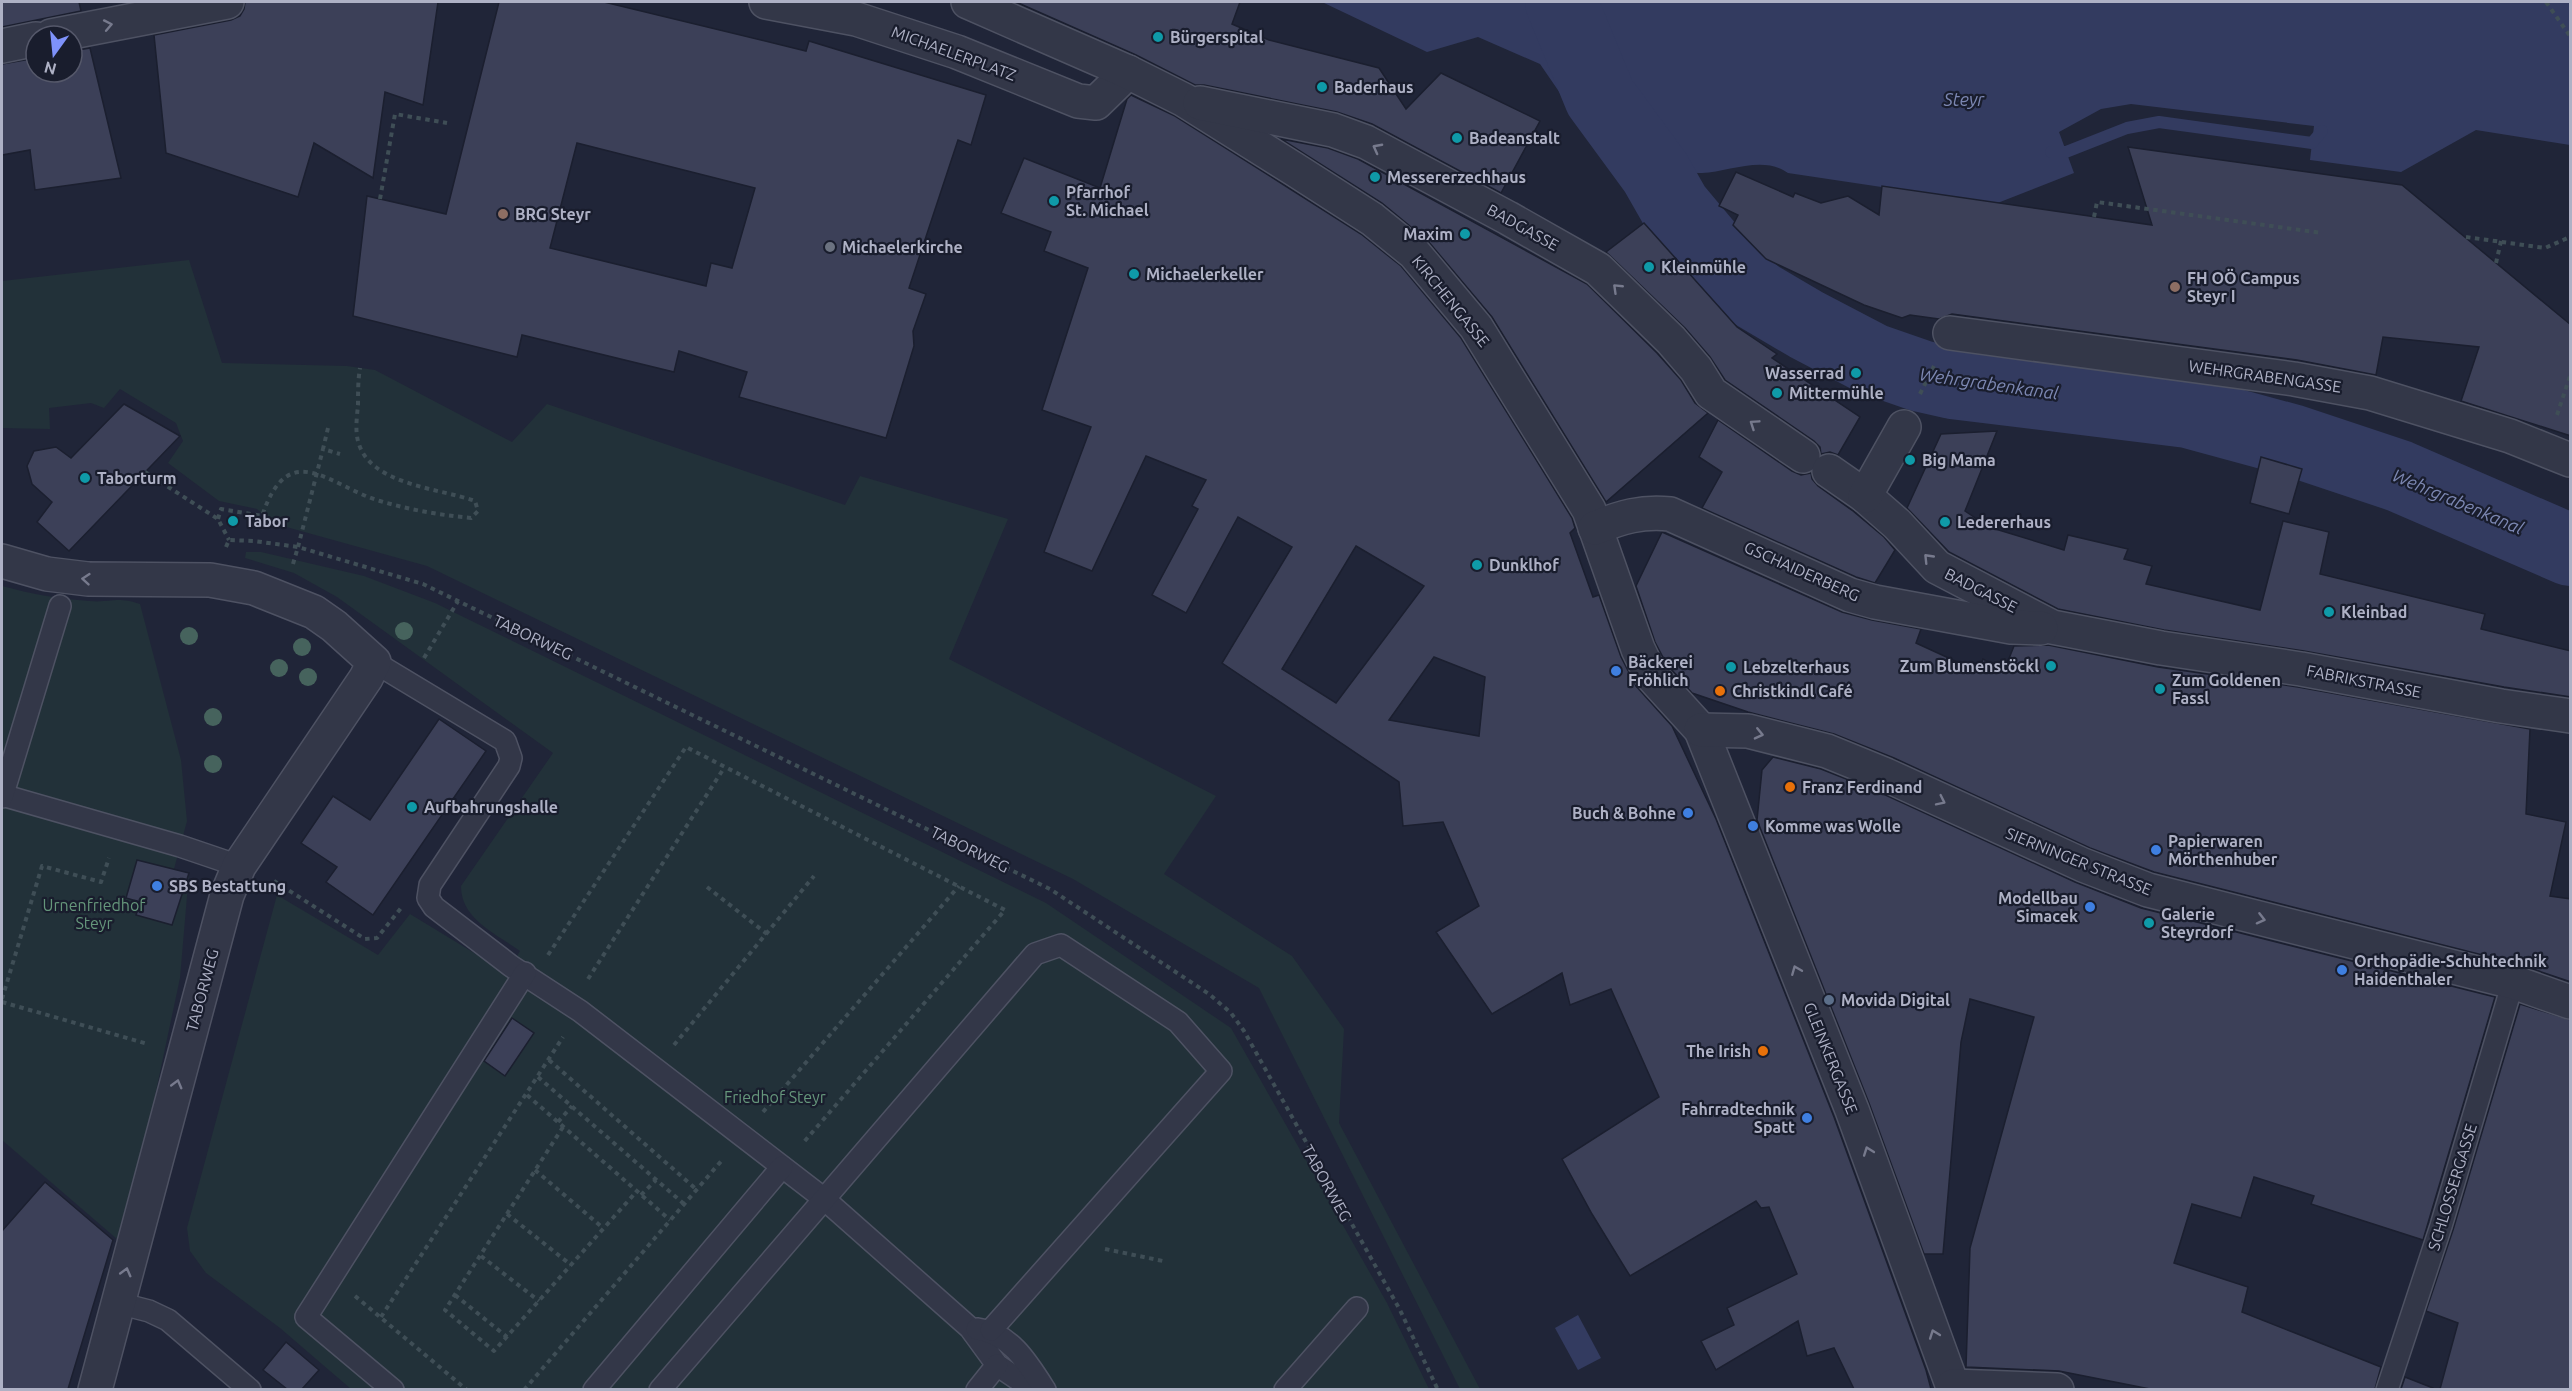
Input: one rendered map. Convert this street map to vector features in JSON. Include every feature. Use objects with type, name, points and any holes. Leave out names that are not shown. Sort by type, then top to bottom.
[{"type":"street","points":[[84,30],[227,2]]},
{"type":"street","name":"MICHAELERPLATZ","points":[[766,2],[856,19],[957,52],[1078,101],[1096,103],[1128,72]]},
{"type":"street","name":"KIRCHENGASSE","points":[[968,2],[1128,72],[1184,100],[1372,219],[1414,253],[1476,327],[1589,510],[1638,649],[1650,674],[1701,730]]},
{"type":"street","points":[[2,46],[24,41]]},
{"type":"street","name":"BADGASSE","points":[[1184,100],[1322,127],[1366,142],[1598,269],[1663,332],[1696,369],[1711,393],[1865,496],[1897,524],[1937,567],[2052,627]]},
{"type":"street","name":"WEHRGRABENGASSE","points":[[1944,345],[2294,379],[2370,393],[2510,436],[2571,460]]},
{"type":"street","points":[[1865,496],[1904,427]]},
{"type":"street","name":"GSCHAIDERBERG","points":[[1595,528],[1622,517],[1649,512],[1670,514],[1850,595],[2011,627],[2052,627]]},
{"type":"street","points":[[2,561],[47,574],[88,579],[210,580],[254,588],[314,612],[334,626],[374,662]]},
{"type":"street","name":"FABRIKSTRASSE","points":[[2052,627],[2161,648],[2301,669],[2501,706],[2571,716]]},
{"type":"street","name":"TABORWEG","points":[[95,1389],[227,895],[239,866],[366,678],[374,662]]},
{"type":"street","name":"SIERNINGER STRASSE","points":[[1701,730],[1748,731],[1827,751],[1886,775],[2083,865],[2148,890],[2513,982],[2571,1002]]},
{"type":"street","name":"GLEINKERGASSE","points":[[1701,730],[1852,1110],[1953,1388]]},
{"type":"street","points":[[1953,1388],[2057,1389]]},
{"type":"lane","points":[[60,606],[2,795],[239,866]]},
{"type":"lane","points":[[374,662],[410,681],[506,741],[511,758],[509,766],[430,885],[428,898],[434,907],[511,966],[529,975],[576,1008],[743,1136],[823,1198],[980,1329],[1010,1343],[1045,1389]]},
{"type":"lane","points":[[660,1389],[1035,954],[1061,945],[1178,1022],[1221,1071],[1075,1234],[980,1329]]},
{"type":"lane","points":[[393,1389],[306,1317],[529,975]]},
{"type":"lane","name":"SCHLOSSERGASSE","points":[[2387,1389],[2441,1226],[2513,982]]},
{"type":"lane","points":[[594,1389],[782,1167]]},
{"type":"lane","points":[[118,1303],[149,1311],[168,1320],[250,1389]]},
{"type":"lane","points":[[1285,1389],[1357,1308]]},
{"type":"lane","points":[[980,1329],[998,1365],[1034,1389]]},
{"type":"lane","points":[[977,1389],[998,1365]]},
{"type":"path","points":[[2546,2],[2571,36]]},
{"type":"path","points":[[380,199],[395,114],[447,123]]},
{"type":"path","points":[[2094,217],[2097,202],[2322,233]]},
{"type":"path","points":[[2466,237],[2545,248],[2571,237]]},
{"type":"path","points":[[2496,263],[2501,241]]},
{"type":"path","points":[[1904,427],[1944,345]]},
{"type":"path","points":[[218,519],[221,509],[262,516],[272,489],[286,476],[300,471],[332,478],[377,500],[424,513],[471,518],[478,511],[475,501],[402,481],[381,472],[365,460],[356,431],[360,368]]},
{"type":"path","points":[[328,428],[323,449],[340,454]]},
{"type":"path","name":"TABORWEG","points":[[323,449],[298,547],[423,584],[1050,889],[1209,994],[1231,1013],[1244,1031],[1400,1310],[1438,1389]]},
{"type":"path","points":[[145,472],[218,519],[229,540]]},
{"type":"path","points":[[410,681],[458,601]]},
{"type":"path","points":[[529,975],[686,747],[1005,910],[782,1167]]},
{"type":"path","points":[[381,1317],[549,1060],[576,1008],[724,768]]},
{"type":"path","points":[[118,828],[101,882],[42,866],[2,1000],[152,1045]]},
{"type":"path","points":[[239,866],[270,879],[365,939],[377,938],[404,904],[416,899],[428,898]]},
{"type":"path","points":[[654,1069],[814,876]]},
{"type":"path","points":[[524,1389],[959,886]]},
{"type":"path","points":[[707,887],[767,934]]},
{"type":"path","points":[[549,1060],[696,1189]]},
{"type":"path","points":[[538,1077],[684,1204]]},
{"type":"path","points":[[527,1095],[670,1220]]},
{"type":"path","points":[[558,1122],[572,1106]]},
{"type":"path","points":[[563,1126],[446,1310],[495,1351],[603,1228],[656,1180]]},
{"type":"path","points":[[534,1170],[603,1228]]},
{"type":"path","points":[[507,1214],[571,1265]]},
{"type":"path","points":[[1075,1234],[1107,1250],[1163,1261]]},
{"type":"path","points":[[481,1256],[539,1301]]},
{"type":"path","points":[[332,1277],[467,1389]]},
{"type":"path","points":[[455,1295],[507,1337]]},
{"type":"green space","points":[[189,260],[222,363],[347,366],[375,370],[512,442],[547,404],[845,505],[860,476],[1008,519],[949,659],[1216,796],[1164,874],[1292,956],[1344,1029],[1339,1123],[1480,1389],[1460,1389],[1259,988],[1073,879],[427,566],[272,523],[257,509],[219,501],[168,463],[183,441],[176,423],[120,389],[104,408],[91,403],[49,408],[50,429],[2,428],[2,281]]},
{"type":"green space","name":"Friedhof Steyr","points":[[246,552],[261,552],[364,576],[435,603],[1046,903],[1231,1028],[1387,1303],[1429,1389],[351,1389],[280,1328],[206,1273],[190,1251],[187,1228],[277,895],[378,955],[410,914],[507,973],[520,951],[490,931],[473,916],[463,898],[461,886],[553,753],[337,597],[294,573],[245,558]]},
{"type":"green space","name":"Urnenfriedhof Steyr","points":[[2,586],[67,599],[125,600],[140,604],[181,760],[187,821],[174,869],[189,873],[180,978],[153,1105],[117,1239],[2,1140]]},
{"type":"water","name":"Steyr","points":[[1322,2],[2570,2],[2570,145],[2476,130],[2401,172],[2310,160],[2314,126],[2131,104],[2101,109],[2059,132],[2074,173],[1995,204],[1788,173],[1768,165],[1702,173],[1613,170],[1540,64],[1478,37],[1427,52]]},
{"type":"water","points":[[1578,1315],[1601,1358],[1578,1370],[1555,1328]]},
{"type":"building","points":[[2,2],[79,2],[81,11],[2,27]]},
{"type":"building","points":[[245,2],[438,2],[423,105],[385,92],[373,178],[314,143],[298,197],[166,153],[154,35],[231,20],[240,16]]},
{"type":"building","points":[[499,2],[604,2],[806,51],[809,41],[986,95],[971,145],[958,140],[909,288],[926,294],[913,331],[914,346],[886,438],[739,397],[747,372],[679,351],[674,372],[522,335],[517,357],[353,316],[367,196],[446,214]],"holes":[[[577,143],[755,188],[732,268],[711,263],[706,286],[550,248]]]},
{"type":"building","points":[[1016,2],[1240,2],[1232,24],[1269,40],[1379,68],[1406,109],[1441,73],[1540,121],[1501,193],[1372,124],[1337,112],[1195,85],[1136,55]]},
{"type":"building","points":[[90,48],[121,178],[35,190],[30,150],[2,155],[2,64],[24,60],[24,84],[84,84],[84,49]]},
{"type":"building","points":[[1131,95],[1175,116],[1361,234],[1401,266],[1461,338],[1572,518],[1575,528],[1570,533],[1593,597],[1599,595],[1621,657],[1636,686],[1672,726],[1716,819],[1834,1117],[1931,1389],[1854,1389],[1834,1348],[1807,1356],[1798,1321],[1716,1370],[1701,1341],[1734,1325],[1727,1308],[1797,1274],[1769,1207],[1761,1208],[1756,1201],[1630,1276],[1562,1159],[1659,1097],[1611,989],[1570,1005],[1562,973],[1492,1014],[1436,932],[1479,906],[1443,822],[1403,826],[1399,782],[1222,663],[1292,547],[1238,517],[1186,613],[1152,595],[1198,509],[1192,506],[1206,480],[1146,456],[1092,571],[1044,552],[1091,427],[1042,410],[1088,268],[1044,251],[1051,232],[1001,213],[1024,158],[1100,188],[1127,99]],"holes":[[[1356,546],[1424,586],[1336,703],[1282,669]],[[1434,657],[1485,677],[1479,736],[1389,720]]]},
{"type":"building","points":[[1281,139],[1328,148],[1358,159],[1587,284],[1657,353],[1681,380],[1695,403],[1708,413],[1606,502],[1492,317],[1428,241],[1382,203]]},
{"type":"building","name":"FH OÖ Campus Steyr I","points":[[2128,147],[2402,185],[2571,325],[2571,436],[2461,401],[2479,347],[2383,337],[2376,375],[2297,360],[1952,314],[1939,319],[1910,315],[1902,318],[1864,305],[1766,259],[1733,225],[1738,215],[1719,206],[1736,172],[1793,197],[1795,193],[1821,203],[1848,196],[1879,215],[1882,186],[2152,225]]},
{"type":"building","points":[[1644,223],[1737,327],[1777,354],[1772,358],[1860,417],[1838,455],[1830,452],[1821,454],[1820,447],[1814,441],[1725,380],[1710,357],[1685,328],[1606,252]]},
{"type":"building","name":"Taborturm","points":[[124,404],[180,436],[69,551],[37,522],[52,502],[32,484],[27,466],[34,451],[56,447],[71,458]]},
{"type":"building","points":[[1718,420],[1792,471],[1801,475],[1811,473],[1812,479],[1818,486],[1884,537],[1895,550],[1875,583],[1856,577],[1702,508],[1722,472],[1699,457]]},
{"type":"building","points":[[1997,431],[1965,511],[1989,527],[2064,550],[2068,535],[2128,549],[2124,559],[2152,566],[2146,584],[2260,610],[2283,521],[2329,532],[2320,574],[2485,614],[2481,629],[2571,651],[2571,697],[2304,651],[2164,630],[2058,609],[1949,552],[1907,508],[1941,434]]},
{"type":"building","points":[[2261,457],[2302,469],[2289,514],[2250,503]]},
{"type":"building","points":[[1662,532],[1842,612],[1921,629],[1916,643],[1979,672],[1983,659],[2004,671],[2014,646],[2048,645],[2158,667],[2298,687],[2530,729],[2526,814],[2566,822],[2550,896],[2571,899],[2571,982],[2518,964],[2154,872],[2090,848],[1894,758],[1834,734],[1748,712],[1692,693],[1666,663],[1655,642],[1636,586]]},
{"type":"building","name":"Aufbahrungshalle","points":[[439,719],[486,751],[373,915],[326,882],[337,867],[301,843],[333,796],[370,820]]},
{"type":"building","points":[[1773,757],[1821,769],[1879,792],[2075,882],[2141,908],[2495,997],[2423,1240],[2311,1204],[2314,1196],[2254,1177],[2241,1218],[2192,1204],[2174,1263],[2248,1287],[2242,1312],[2381,1367],[2375,1389],[2150,1389],[2059,1371],[1966,1367],[1970,1248],[2034,1017],[1970,999],[1961,1042],[1943,1254],[1924,1254],[1869,1103],[1757,820],[1762,770]]},
{"type":"building","name":"SBS Bestattung","points":[[137,860],[189,873],[172,925],[136,915],[140,902],[126,898]]},
{"type":"building","points":[[2520,1004],[2571,1020],[2571,1389],[2440,1389],[2458,1323],[2426,1311],[2453,1230]]},
{"type":"building","points":[[512,1018],[534,1033],[505,1076],[484,1061]]},
{"type":"building","points":[[45,1182],[113,1240],[68,1389],[2,1389],[2,1231]]},
{"type":"building","points":[[286,1342],[319,1370],[302,1389],[287,1389],[263,1370]]},
{"type":"building","points":[[2405,1377],[2433,1388],[2433,1389],[2401,1389]]},
{"type":"waterway","name":"Wehrgrabenkanal","points":[[1561,2],[1600,97],[1655,172],[1675,207],[1716,256],[1756,295],[1807,325],[1872,359],[1921,376],[1952,383],[2188,412],[2291,440],[2399,476],[2570,550]]},
{"type":"waterway","points":[[2051,152],[2066,152],[2127,128],[2159,122],[2312,143],[2322,131]]},
{"type":"place","name":"Bürgerspital","points":[[1158,37]]},
{"type":"place","name":"Baderhaus","points":[[1322,87]]},
{"type":"place","name":"Badeanstalt","points":[[1457,138]]},
{"type":"place","name":"Messererzechhaus","points":[[1375,177]]},
{"type":"place","name":"Pfarrhof St. Michael","points":[[1054,201]]},
{"type":"place","name":"BRG Steyr","points":[[503,214]]},
{"type":"place","name":"Maxim","points":[[1465,234]]},
{"type":"place","name":"Michaelerkirche","points":[[830,247]]},
{"type":"place","name":"Kleinmühle","points":[[1649,267]]},
{"type":"place","name":"Michaelerkeller","points":[[1134,274]]},
{"type":"place","name":"FH OÖ Campus Steyr I","points":[[2175,287]]},
{"type":"place","name":"Wasserrad","points":[[1856,373]]},
{"type":"place","name":"Mittermühle","points":[[1777,393]]},
{"type":"place","name":"Big Mama","points":[[1910,460]]},
{"type":"place","name":"Taborturm","points":[[85,478]]},
{"type":"place","name":"Tabor","points":[[233,521]]},
{"type":"place","name":"Ledererhaus","points":[[1945,522]]},
{"type":"place","name":"Dunklhof","points":[[1477,565]]},
{"type":"place","name":"Kleinbad","points":[[2329,612]]},
{"type":"place","name":"Zum Blumenstöckl","points":[[2051,666]]},
{"type":"place","name":"Lebzelterhaus","points":[[1731,667]]},
{"type":"place","name":"Bäckerei Fröhlich","points":[[1616,671]]},
{"type":"place","name":"Zum Goldenen Fassl","points":[[2160,689]]},
{"type":"place","name":"Christkindl Café","points":[[1720,691]]},
{"type":"place","name":"Franz Ferdinand","points":[[1790,787]]},
{"type":"place","name":"Aufbahrungshalle","points":[[412,807]]},
{"type":"place","name":"Buch & Bohne","points":[[1688,813]]},
{"type":"place","name":"Komme was Wolle","points":[[1753,826]]},
{"type":"place","name":"Papierwaren Mörthenhuber","points":[[2156,850]]},
{"type":"place","name":"SBS Bestattung","points":[[157,886]]},
{"type":"place","name":"Modellbau Simacek","points":[[2090,907]]},
{"type":"place","name":"Galerie Steyrdorf","points":[[2149,923]]},
{"type":"place","name":"Orthopädie-Schuhtechnik Haidenthaler","points":[[2342,970]]},
{"type":"place","name":"Movida Digital","points":[[1829,1000]]},
{"type":"place","name":"The Irish","points":[[1763,1051]]},
{"type":"place","name":"Fahrradtechnik Spatt","points":[[1807,1118]]}]
